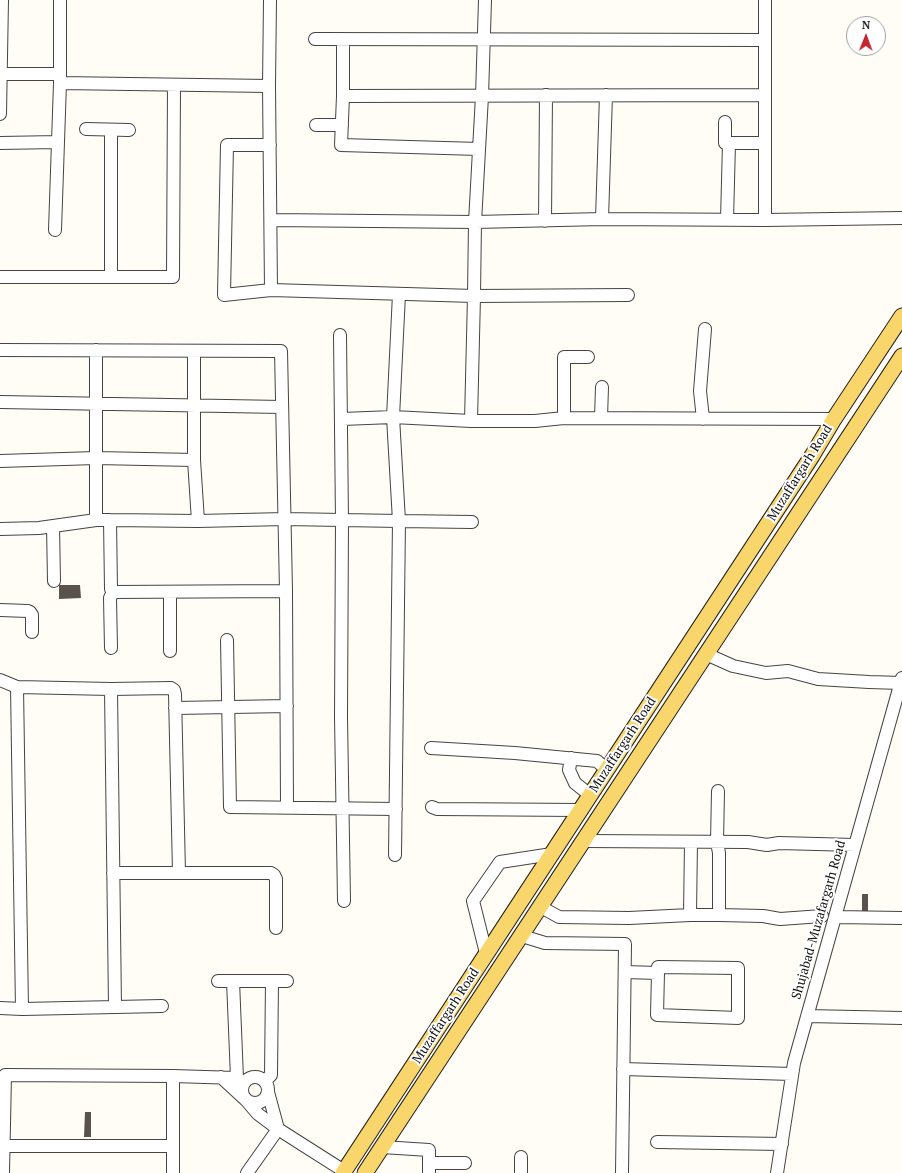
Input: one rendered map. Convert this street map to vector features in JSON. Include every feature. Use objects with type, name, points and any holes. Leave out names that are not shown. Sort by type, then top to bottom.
[{"type":"main road","name":"Muzaffargarh Road","points":[[343,1172],[808,463],[834,419],[902,316]]},
{"type":"main road","name":"Muzaffargarh Road","points":[[365,1173],[902,356]]},
{"type":"street","points":[[0,114],[2,0]]},
{"type":"street","points":[[55,230],[60,79],[60,0]]},
{"type":"street","points":[[270,0],[271,290]]},
{"type":"street","points":[[471,421],[475,222],[482,96],[485,0]]},
{"type":"street","points":[[765,0],[765,220]]},
{"type":"street","points":[[315,39],[765,40]]},
{"type":"street","points":[[343,39],[342,145],[479,149]]},
{"type":"street","points":[[1,74],[60,79],[174,85],[270,86]]},
{"type":"street","points":[[0,278],[173,277],[174,85]]},
{"type":"street","points":[[545,221],[546,95]]},
{"type":"street","points":[[602,219],[606,95]]},
{"type":"street","points":[[343,96],[765,95]]},
{"type":"street","points":[[725,122],[725,143],[765,143]]},
{"type":"street","points":[[316,125],[342,125]]},
{"type":"street","points":[[86,129],[129,130]]},
{"type":"street","points":[[111,130],[111,277]]},
{"type":"street","points":[[0,143],[58,142]]},
{"type":"street","points":[[727,220],[729,143]]},
{"type":"street","points":[[270,146],[227,145],[224,295],[271,290],[474,296],[628,295]]},
{"type":"street","points":[[271,220],[475,222],[602,219],[765,220],[902,218]]},
{"type":"street","points":[[395,855],[399,521],[393,417],[399,294]]},
{"type":"street","points":[[703,419],[700,391],[705,329]]},
{"type":"street","points":[[340,334],[342,419],[341,717],[344,901]]},
{"type":"street","points":[[0,350],[281,351],[286,591],[287,807]]},
{"type":"street","points":[[96,350],[96,520]]},
{"type":"street","points":[[194,351],[194,460],[198,521]]},
{"type":"street","points":[[564,418],[564,357],[588,357]]},
{"type":"street","points":[[601,418],[602,387]]},
{"type":"street","points":[[0,402],[282,407]]},
{"type":"street","points":[[342,419],[393,417],[471,421],[535,421],[564,418],[834,419]]},
{"type":"street","points":[[0,461],[96,458],[194,460]]},
{"type":"street","points":[[0,529],[53,526],[96,520],[198,521],[285,519],[472,522]]},
{"type":"street","points":[[110,520],[111,589],[113,592],[110,598],[111,648]]},
{"type":"street","points":[[53,526],[54,581]]},
{"type":"street","points":[[113,592],[286,591]]},
{"type":"street","points":[[170,592],[170,651]]},
{"type":"street","points":[[0,610],[30,612],[32,615],[32,632]]},
{"type":"street","points":[[226,640],[229,806],[231,808],[396,808]]},
{"type":"street","points":[[706,654],[734,666],[766,673],[788,671],[818,679],[869,682],[901,680]]},
{"type":"street","points":[[0,680],[17,687],[111,689],[171,688],[174,690],[179,874]]},
{"type":"street","name":"Shujabad-Muzafargarh Road","points":[[777,1173],[794,1063],[901,680]]},
{"type":"street","points":[[17,687],[22,1008]]},
{"type":"street","points":[[111,689],[115,1006]]},
{"type":"street","points":[[175,708],[287,706]]},
{"type":"street","points":[[431,748],[515,753],[597,761],[607,770]]},
{"type":"street","points":[[571,758],[569,770],[575,783],[590,795]]},
{"type":"street","points":[[718,791],[717,842],[719,853],[719,915]]},
{"type":"street","points":[[432,808],[581,810]]},
{"type":"street","points":[[584,841],[748,842],[767,845],[779,843],[855,845]]},
{"type":"street","points":[[690,842],[690,915]]},
{"type":"street","points":[[486,953],[473,901],[500,862],[552,854]]},
{"type":"street","points":[[113,873],[270,873],[274,875],[276,879],[276,928]]},
{"type":"street","points":[[541,907],[559,917],[629,918],[719,915],[763,916],[780,919],[822,916]]},
{"type":"street","points":[[835,917],[902,918]]},
{"type":"street","points":[[522,936],[545,944],[625,944],[622,1173]]},
{"type":"street","points":[[658,967],[738,968],[738,1018],[657,1015],[658,973],[658,967]]},
{"type":"street","points":[[625,972],[658,973]]},
{"type":"street","points":[[218,981],[286,981]]},
{"type":"street","points":[[233,981],[242,1078],[245,1081],[242,1093],[246,1100],[255,1103],[263,1101],[271,1075],[272,981]]},
{"type":"street","points":[[0,1008],[162,1006]]},
{"type":"street","points":[[807,1016],[902,1018]]},
{"type":"street","points":[[623,1069],[792,1074]]},
{"type":"street","points":[[3,1173],[5,1075],[260,1078],[267,1087],[278,1129],[247,1173]]},
{"type":"street","points":[[173,1076],[173,1173]]},
{"type":"street","points":[[221,1077],[246,1100],[258,1114],[343,1172]]},
{"type":"street","points":[[657,1142],[782,1144]]},
{"type":"street","points":[[3,1146],[173,1146]]},
{"type":"street","points":[[382,1147],[429,1150],[429,1168],[465,1164]]},
{"type":"street","points":[[521,1173],[522,1157]]},
{"type":"building","points":[[59,585],[80,585],[81,598],[59,599]]},
{"type":"building","points":[[862,894],[868,894],[868,913],[862,913]]},
{"type":"building","points":[[85,1112],[91,1112],[91,1137],[84,1137]]}]
